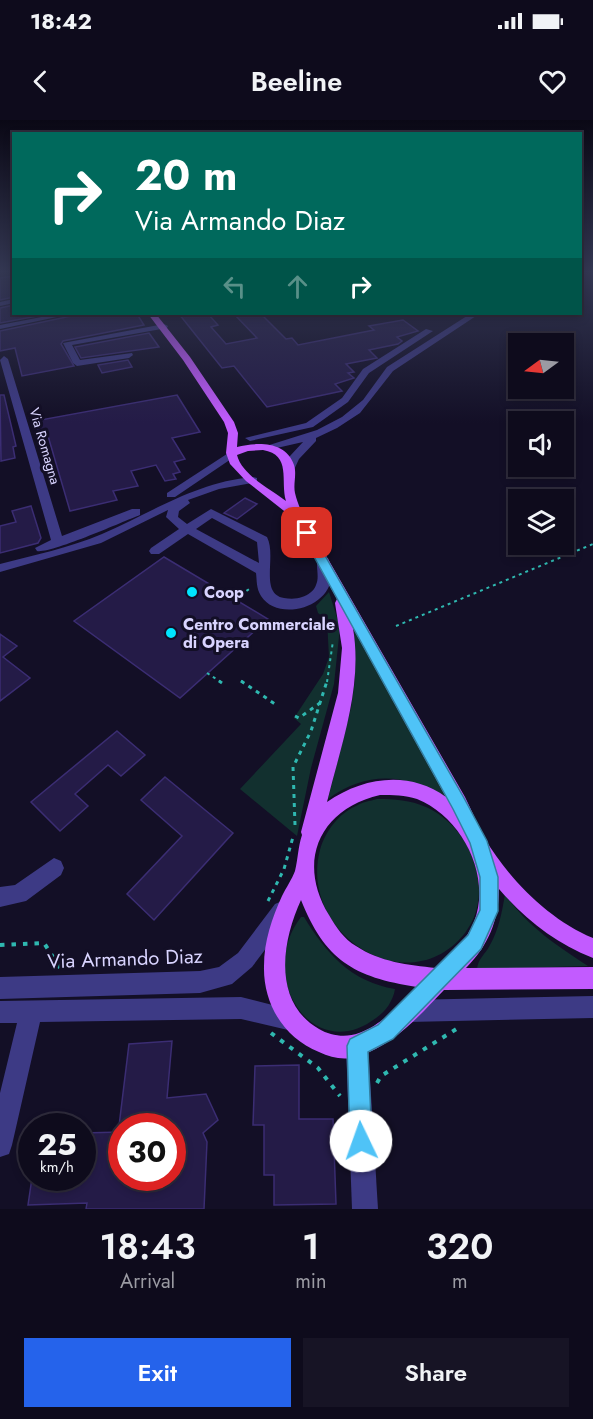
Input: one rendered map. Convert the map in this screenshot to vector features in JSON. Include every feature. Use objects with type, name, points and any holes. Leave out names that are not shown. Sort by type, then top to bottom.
[{"type":"main road","points":[[158,321],[229,422],[234,433],[232,457],[240,472],[284,503],[299,519]]},
{"type":"main road","points":[[229,422],[250,438],[285,458],[289,470],[290,492],[299,519],[478,841],[502,877],[526,904],[574,941],[593,948]]},
{"type":"main road","points":[[233,453],[248,446],[268,447]]},
{"type":"main road","points":[[254,480],[275,481],[289,470]]},
{"type":"main road","points":[[339,592],[349,648],[346,693],[314,812],[304,873],[312,903],[327,932],[348,954],[381,970],[440,979],[593,978]]},
{"type":"main road","points":[[288,1019],[307,1035],[330,1047],[357,1046],[385,1032],[475,942],[489,911],[489,877],[478,841],[458,816],[439,801],[417,790],[398,787],[376,788],[351,794],[334,805],[318,823],[307,847]]},
{"type":"main road","name":"Via Armando Diaz","points":[[288,1019],[277,990],[273,956],[289,901],[304,873]]},
{"type":"street","points":[[0,327],[32,321]]},
{"type":"street","points":[[268,447],[298,442],[316,435],[359,409],[392,367],[463,321]]},
{"type":"street","points":[[129,355],[77,363],[67,343],[163,326]]},
{"type":"street","points":[[250,438],[309,425],[345,400],[366,371],[434,328],[449,330]]},
{"type":"street","name":"Via Romagna","points":[[4,359],[58,543]]},
{"type":"street","points":[[289,470],[294,458],[316,435]]},
{"type":"street","points":[[0,559],[58,543],[167,497],[233,453]]},
{"type":"street","points":[[0,568],[64,552],[108,536],[204,489],[230,482],[254,480]]},
{"type":"street","points":[[204,489],[174,509],[172,517],[263,580]]},
{"type":"street","points":[[155,551],[211,513],[263,540],[266,553],[263,580],[268,598],[280,603],[309,600],[318,594],[324,584],[323,561]]},
{"type":"street","points":[[0,897],[20,894],[54,868]]},
{"type":"street","name":"Via Armando Diaz","points":[[0,988],[200,982],[224,976],[245,960],[289,901]]},
{"type":"street","points":[[408,1011],[593,1006]]},
{"type":"street","points":[[0,1012],[241,1008],[288,1019]]},
{"type":"street","points":[[0,1145],[31,1011]]},
{"type":"street","points":[[357,1046],[365,1209]]},
{"type":"path","points":[[396,626],[593,544]]},
{"type":"path","points":[[235,599],[263,580]]},
{"type":"path","points":[[264,910],[284,869],[295,834],[292,767],[311,731],[321,702],[330,671],[333,632]]},
{"type":"path","points":[[207,674],[222,683]]},
{"type":"path","points":[[241,681],[278,706]]},
{"type":"path","points":[[295,716],[299,718],[321,702]]},
{"type":"path","points":[[0,945],[44,942],[64,975]]},
{"type":"path","points":[[376,1085],[381,1076],[452,1030],[462,1027]]},
{"type":"path","points":[[267,1030],[319,1068],[338,1096]]},
{"type":"green space","points":[[329,592],[340,627],[334,684],[311,768],[297,836],[240,789],[301,724],[294,718],[323,674],[329,657],[327,620],[318,613],[316,606]]},
{"type":"green space","points":[[354,631],[357,631],[447,798],[417,784],[387,779],[358,783],[328,799],[351,708],[355,680]]},
{"type":"green space","points":[[377,799],[396,800],[426,807],[442,816],[456,829],[467,845],[479,880],[479,899],[474,917],[465,933],[442,954],[415,962],[388,960],[363,950],[341,932],[325,908],[318,880],[320,850],[325,837],[333,824],[349,809]]},
{"type":"green space","points":[[505,894],[532,925],[588,966],[477,969],[496,933]]},
{"type":"green space","points":[[301,917],[304,917],[321,942],[341,964],[365,980],[395,989],[391,1002],[380,1015],[353,1030],[331,1031],[312,1023],[298,1008],[288,988],[284,965],[288,941]]},
{"type":"building","points":[[48,321],[141,321],[144,325],[63,341],[61,344],[74,366],[22,376],[15,348],[0,351],[0,331]]},
{"type":"building","points":[[184,321],[214,321],[218,325],[211,327],[226,344],[257,338],[241,321],[268,321],[286,339],[292,338],[298,345],[374,330],[369,326],[398,321],[404,321],[418,331],[397,337],[402,341],[398,344],[369,350],[377,358],[346,364],[354,372],[348,373],[354,378],[335,384],[342,391],[267,407],[234,366],[222,368]]},
{"type":"building","points":[[149,333],[159,347],[81,358],[75,347]]},
{"type":"building","points":[[128,360],[132,367],[102,373],[98,365]]},
{"type":"building","points":[[0,395],[4,395],[16,446],[13,447],[15,458],[1,461]]},
{"type":"building","points":[[177,395],[200,432],[172,438],[185,459],[174,462],[180,472],[173,474],[176,479],[165,481],[156,465],[131,471],[138,486],[113,491],[117,500],[70,511],[48,436],[40,438],[35,421]]},
{"type":"building","points":[[245,498],[257,504],[237,519],[224,513]]},
{"type":"building","points":[[31,506],[41,538],[38,543],[0,553],[0,526],[16,522],[12,511]]},
{"type":"building","name":"Centro Commerciale di Opera","points":[[164,557],[268,619],[180,698],[74,621]]},
{"type":"building","points":[[0,634],[17,646],[3,657],[30,678],[0,701]]},
{"type":"building","points":[[117,731],[145,755],[121,776],[108,765],[75,794],[88,806],[60,831],[31,802]]},
{"type":"building","points":[[165,777],[233,833],[154,920],[127,894],[182,836],[141,800]]},
{"type":"building","points":[[172,1041],[167,1098],[206,1094],[218,1120],[203,1133],[207,1142],[204,1209],[86,1209],[87,1203],[28,1205],[30,1191],[96,1191],[96,1133],[108,1132],[108,1191],[186,1191],[186,1113],[121,1113],[129,1044]]},
{"type":"building","points":[[299,1065],[299,1119],[333,1119],[336,1204],[274,1205],[274,1175],[264,1175],[264,1125],[253,1125],[255,1066]]},
{"type":"place","name":"Coop","points":[[192,592]]},
{"type":"place","name":"Centro Commerciale di Opera","points":[[171,633]]},
{"type":"route","points":[[307,533],[459,803],[478,841],[489,877],[489,911],[475,942],[385,1032],[357,1046],[361,1141]]}]
